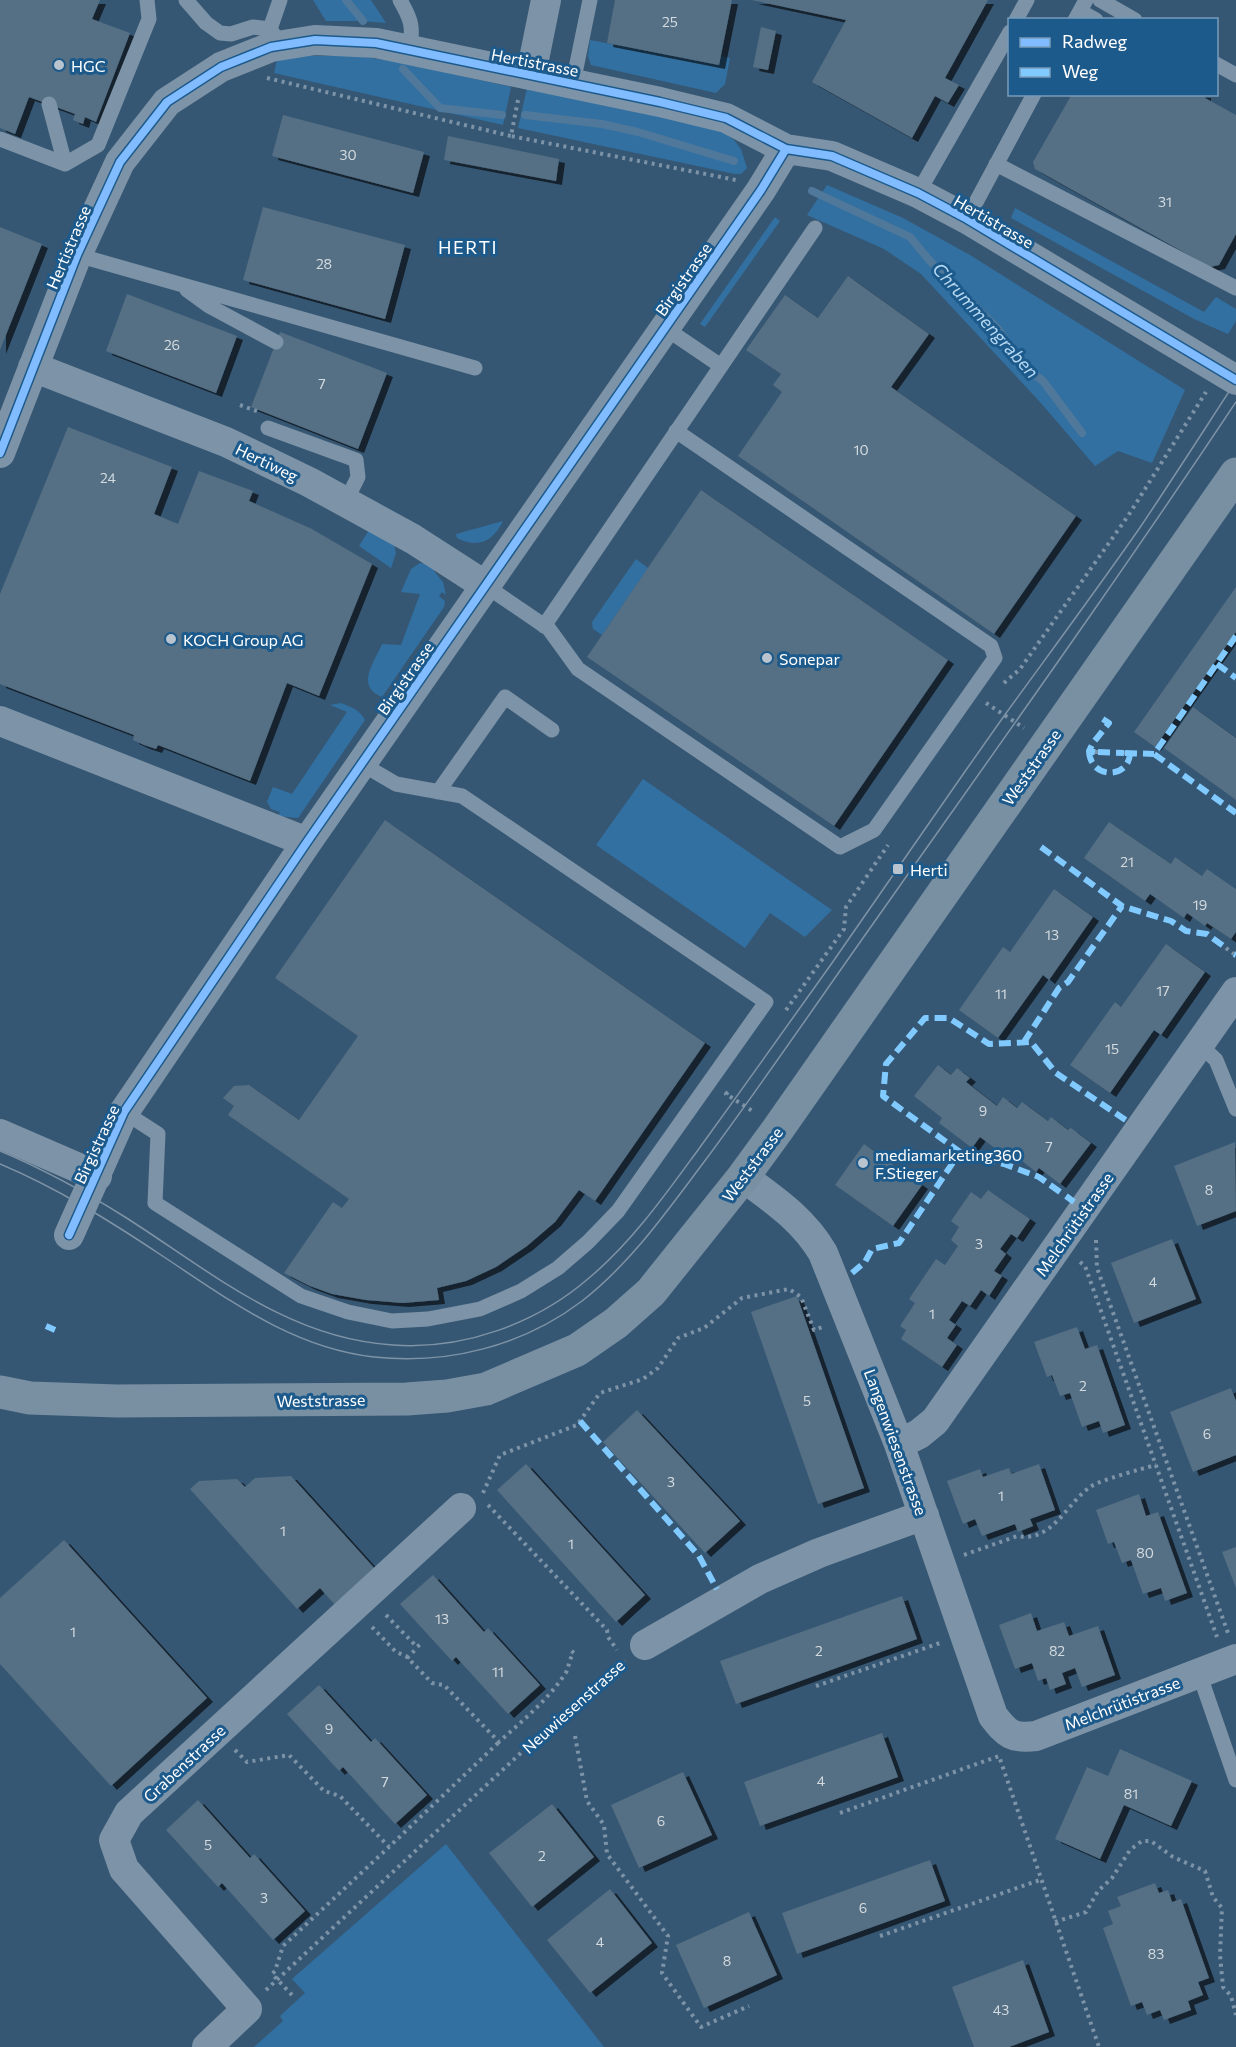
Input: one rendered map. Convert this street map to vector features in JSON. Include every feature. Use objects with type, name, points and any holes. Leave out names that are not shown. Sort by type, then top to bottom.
[{"type":"main road","name":"Weststrasse","points":[[0,1392],[30,1398],[77,1401],[407,1400],[447,1396],[486,1389],[577,1350],[616,1323],[651,1292],[743,1178],[1236,474]]},
{"type":"street","points":[[526,82],[546,0]]},
{"type":"street","name":"Hertistrasse","points":[[0,453],[77,255],[109,153],[167,102],[221,67],[271,47],[276,37],[376,43],[526,82],[573,83],[726,118],[786,149],[832,156],[918,194],[967,219],[1228,375]]},
{"type":"street","name":"Birgistrasse","points":[[69,1235],[124,1112],[307,842],[761,190],[786,149]]},
{"type":"street","name":"Hertiweg","points":[[33,367],[226,442],[346,501],[413,539],[486,586]]},
{"type":"street","points":[[0,720],[307,842]]},
{"type":"street","name":"Melchrütistrasse","points":[[899,1444],[919,1434],[935,1421],[1236,992]]},
{"type":"street","name":"Birgistrasse","points":[[0,1134],[97,1176]]},
{"type":"street","name":"Langenwiesenstrasse","points":[[743,1178],[797,1218],[814,1237],[823,1253],[899,1444],[993,1716],[1007,1734]]},
{"type":"street","name":"Grabenstrasse","points":[[207,2047],[247,2008],[124,1869],[114,1840],[129,1813],[476,1503]]},
{"type":"street","points":[[634,1653],[722,1599],[760,1580],[819,1553],[924,1515]]},
{"type":"street","name":"Melchrütistrasse","points":[[1007,1734],[1022,1738],[1036,1737],[1198,1673],[1228,1646]]},
{"type":"lane","points":[[0,139],[66,164],[109,153],[149,19],[147,0]]},
{"type":"lane","points":[[186,0],[206,23],[220,33],[231,34],[253,27],[276,37],[280,0]]},
{"type":"lane","points":[[399,0],[411,19],[410,50]]},
{"type":"lane","points":[[573,83],[590,0]]},
{"type":"lane","points":[[1017,18],[1027,0]]},
{"type":"lane","points":[[1100,0],[1132,18]]},
{"type":"lane","points":[[918,194],[1008,36]]},
{"type":"lane","points":[[1218,65],[1236,75]]},
{"type":"lane","points":[[967,219],[1033,96]]},
{"type":"lane","points":[[49,104],[66,164]]},
{"type":"lane","points":[[996,164],[1233,283]]},
{"type":"lane","points":[[544,626],[815,228]]},
{"type":"lane","points":[[77,255],[475,368]]},
{"type":"lane","points":[[180,284],[208,306],[276,342]]},
{"type":"lane","points":[[665,328],[721,366]]},
{"type":"lane","points":[[268,428],[356,460],[358,477],[346,501]]},
{"type":"lane","points":[[486,586],[549,629],[578,669],[840,847],[874,830],[995,658],[991,646],[676,431]]},
{"type":"lane","points":[[438,792],[505,697],[552,730]]},
{"type":"lane","points":[[124,1112],[158,1134],[154,1203],[301,1296],[348,1312],[392,1321],[428,1319],[480,1309],[521,1290],[558,1268],[588,1242],[618,1211],[766,1002],[462,796],[396,784],[362,764]]},
{"type":"lane","points":[[1199,1044],[1216,1059],[1236,1109]]},
{"type":"lane","points":[[1198,1673],[1236,1779]]},
{"type":"path","points":[[265,78],[511,136],[745,182]]},
{"type":"path","points":[[511,136],[526,82]]},
{"type":"path","points":[[998,687],[1020,669],[1228,375]]},
{"type":"path","points":[[980,712],[992,695]]},
{"type":"path","points":[[986,703],[1027,730]]},
{"type":"path","points":[[784,1013],[844,929],[846,907],[894,838]]},
{"type":"path","points":[[1226,948],[1234,954]]},
{"type":"path","points":[[733,1085],[726,1094],[754,1112]]},
{"type":"path","points":[[1096,1235],[1097,1268],[1228,1646]]},
{"type":"path","points":[[1078,1260],[1085,1266],[1156,1465],[1228,1646]]},
{"type":"path","points":[[634,1653],[608,1637],[607,1630],[476,1503],[500,1455],[577,1425],[600,1393],[643,1379],[658,1368],[678,1338],[704,1328],[742,1298],[789,1289],[801,1297],[814,1330],[829,1324]]},
{"type":"path","points":[[955,1558],[1017,1536],[1026,1538],[1049,1530],[1091,1486],[1156,1465]]},
{"type":"path","points":[[385,1614],[417,1647]]},
{"type":"path","points":[[369,1623],[396,1652],[407,1658],[432,1683],[444,1685],[499,1742]]},
{"type":"path","points":[[407,1658],[423,1642]]},
{"type":"path","points":[[816,1686],[942,1642]]},
{"type":"path","points":[[292,1995],[272,1974],[283,1946],[545,1701],[567,1671],[568,1660],[574,1653],[568,1648]]},
{"type":"path","points":[[574,1736],[587,1801],[604,1826],[607,1854],[668,1936],[662,1973],[701,2027],[749,2006]]},
{"type":"path","points":[[234,1748],[247,1762],[289,1755],[324,1791],[340,1796],[389,1847]]},
{"type":"path","points":[[840,1813],[999,1756],[1099,2047]]},
{"type":"path","points":[[1055,1922],[1086,1912],[1130,1850],[1143,1841],[1151,1841],[1173,1857],[1205,1872],[1213,1897],[1222,1908],[1220,1955],[1223,1987],[1231,1996],[1236,2014]]},
{"type":"path","points":[[880,1936],[1040,1880]]},
{"type":"shaded area","points":[[313,0],[371,0],[386,23],[326,21]]},
{"type":"shaded area","points":[[590,40],[719,65],[721,56],[730,58],[725,84],[716,93],[591,65],[588,56]]},
{"type":"shaded area","points":[[307,56],[358,56],[404,63],[511,87],[503,125],[274,73],[277,60]]},
{"type":"shaded area","points":[[527,88],[688,121],[724,132],[741,149],[747,168],[741,174],[735,174],[518,128]]},
{"type":"shaded area","points":[[827,185],[903,218],[970,255],[1185,390],[1152,463],[1118,451],[1095,466],[1040,402],[921,274],[884,249],[807,215]]},
{"type":"shaded area","points":[[1015,208],[1204,312],[1216,297],[1236,309],[1236,321],[1228,334],[1196,320],[1011,218]]},
{"type":"shaded area","points":[[775,217],[780,221],[705,327],[700,324]]},
{"type":"shaded area","points":[[503,521],[495,534],[479,543],[457,538],[456,534]]},
{"type":"shaded area","points":[[372,525],[394,543],[396,553],[391,568],[359,546]]},
{"type":"shaded area","points":[[636,559],[648,568],[602,635],[593,629],[592,622]]},
{"type":"shaded area","points":[[420,563],[436,565],[434,571],[443,582],[446,595],[442,592],[439,596],[445,601],[444,607],[382,697],[369,687],[371,666],[382,644],[401,645],[420,594],[401,592],[411,569]]},
{"type":"shaded area","points":[[341,703],[358,711],[365,720],[298,818],[278,816],[280,812],[271,809],[267,802],[273,787],[292,794],[347,712],[330,705]]},
{"type":"shaded area","points":[[643,779],[832,910],[805,937],[770,913],[745,948],[596,845]]},
{"type":"shaded area","points":[[446,1844],[604,2047],[254,2047],[283,2021],[280,2016],[305,1993],[292,1979]]},
{"type":"building","name":"HGC","points":[[0,0],[100,0],[92,19],[130,33],[96,122],[85,117],[83,124],[73,120],[75,114],[29,97],[15,134],[0,128]]},
{"type":"building","points":[[615,0],[732,0],[719,65],[607,43]]},
{"type":"building","points":[[752,0],[988,0],[945,78],[959,85],[948,103],[935,96],[912,138],[812,82],[846,20]]},
{"type":"building","points":[[761,27],[776,31],[768,70],[753,67]]},
{"type":"building","points":[[1071,96],[1205,96],[1236,115],[1236,234],[1219,265],[1210,267],[1035,169],[1033,162]]},
{"type":"building","points":[[283,115],[424,152],[413,193],[272,156]]},
{"type":"building","points":[[448,136],[559,159],[556,181],[444,160]]},
{"type":"building","points":[[263,207],[405,245],[385,319],[243,280]]},
{"type":"building","points":[[0,227],[42,244],[0,350]]},
{"type":"building","points":[[848,276],[929,334],[891,387],[1076,516],[994,634],[738,456],[782,392],[773,385],[781,374],[746,350],[785,295],[818,318]]},
{"type":"building","points":[[127,294],[237,336],[216,393],[106,351]]},
{"type":"building","points":[[280,332],[387,373],[358,449],[251,407]]},
{"type":"building","name":"KOCH Group AG","points":[[68,427],[172,467],[154,514],[178,524],[199,471],[253,491],[249,501],[312,529],[372,564],[319,696],[287,683],[250,781],[158,745],[156,749],[144,745],[133,740],[134,735],[0,684],[0,594]]},
{"type":"building","name":"Sonepar","points":[[701,490],[948,660],[834,826],[587,657]]},
{"type":"building","points":[[1236,587],[1236,632],[1155,747],[1134,732]]},
{"type":"building","points":[[1193,707],[1236,738],[1236,800],[1164,748]]},
{"type":"building","points":[[385,820],[705,1043],[595,1201],[579,1190],[555,1222],[527,1246],[496,1267],[466,1281],[437,1288],[439,1300],[403,1303],[332,1294],[284,1273],[333,1202],[342,1208],[349,1199],[228,1115],[234,1106],[223,1098],[234,1086],[249,1085],[299,1120],[358,1036],[275,978]]},
{"type":"building","points":[[1109,822],[1171,864],[1175,857],[1202,876],[1207,869],[1236,889],[1236,932],[1231,939],[1207,923],[1205,926],[1187,913],[1184,918],[1150,894],[1145,901],[1084,858]]},
{"type":"building","points":[[1054,889],[1093,917],[1049,980],[1043,975],[998,1038],[959,1010],[1003,947],[1010,952]]},
{"type":"building","points":[[1166,944],[1205,972],[1161,1035],[1154,1030],[1110,1093],[1070,1065],[1115,1002],[1121,1007]]},
{"type":"building","points":[[938,1065],[951,1075],[957,1068],[970,1078],[966,1082],[997,1106],[1003,1097],[1017,1108],[1022,1102],[1048,1121],[1051,1117],[1091,1143],[1060,1184],[1039,1168],[1036,1172],[1008,1150],[1004,1155],[980,1137],[972,1148],[939,1123],[942,1118],[914,1096]]},
{"type":"building","points":[[1235,1142],[1236,1211],[1197,1226],[1174,1166]]},
{"type":"building","points":[[864,1144],[922,1185],[893,1226],[835,1185]]},
{"type":"building","points":[[988,1190],[1030,1219],[1017,1238],[1011,1234],[1000,1249],[1006,1254],[994,1271],[1002,1276],[989,1296],[981,1290],[970,1306],[962,1301],[949,1320],[956,1325],[947,1338],[957,1345],[942,1367],[901,1339],[906,1330],[900,1326],[915,1303],[909,1299],[936,1259],[945,1265],[958,1246],[951,1240],[959,1227],[951,1221],[971,1192],[981,1199]]},
{"type":"building","points":[[1172,1239],[1196,1299],[1134,1323],[1111,1263]]},
{"type":"building","points":[[797,1296],[864,1488],[818,1504],[751,1312]]},
{"type":"building","points":[[1077,1327],[1085,1349],[1097,1345],[1125,1425],[1103,1433],[1099,1421],[1082,1427],[1070,1393],[1060,1396],[1052,1375],[1047,1377],[1034,1342]]},
{"type":"building","points":[[1231,1388],[1236,1401],[1236,1455],[1193,1472],[1170,1412]]},
{"type":"building","points":[[637,1410],[740,1521],[705,1553],[603,1442]]},
{"type":"building","points":[[526,1464],[645,1595],[616,1622],[497,1490]]},
{"type":"building","points":[[1039,1464],[1055,1510],[1030,1519],[1033,1526],[1018,1532],[1015,1524],[982,1536],[975,1519],[963,1524],[947,1481],[980,1469],[983,1477],[1009,1468],[1011,1474]]},
{"type":"building","points":[[291,1476],[376,1570],[336,1606],[320,1588],[297,1609],[190,1489],[199,1481],[237,1479],[245,1487],[255,1478]]},
{"type":"building","points":[[1139,1494],[1146,1516],[1158,1512],[1187,1593],[1165,1601],[1161,1588],[1143,1594],[1131,1560],[1122,1563],[1114,1542],[1108,1544],[1096,1510]]},
{"type":"building","points":[[64,1540],[207,1698],[111,1786],[0,1664],[0,1598]]},
{"type":"building","points":[[1236,1547],[1236,1588],[1222,1552]]},
{"type":"building","points":[[433,1575],[484,1632],[488,1628],[540,1685],[508,1714],[456,1657],[452,1661],[400,1604]]},
{"type":"building","points":[[902,1596],[917,1639],[736,1704],[720,1661]]},
{"type":"building","points":[[1031,1613],[1037,1631],[1064,1622],[1069,1636],[1098,1626],[1115,1675],[1082,1687],[1075,1668],[1062,1673],[1066,1684],[1050,1690],[1046,1678],[1038,1681],[1032,1663],[1015,1669],[999,1625]]},
{"type":"building","points":[[319,1685],[371,1742],[375,1738],[427,1795],[395,1824],[343,1767],[339,1771],[287,1714]]},
{"type":"building","points":[[882,1733],[898,1777],[760,1826],[744,1782]]},
{"type":"building","points":[[1120,1749],[1192,1781],[1171,1826],[1124,1805],[1100,1859],[1055,1839],[1087,1767],[1108,1776]]},
{"type":"building","points":[[683,1772],[712,1835],[639,1868],[611,1805]]},
{"type":"building","points":[[198,1800],[250,1858],[254,1854],[305,1911],[273,1940],[222,1883],[218,1887],[166,1830]]},
{"type":"building","points":[[552,1804],[594,1857],[532,1907],[489,1853]]},
{"type":"building","points":[[930,1860],[945,1901],[797,1954],[782,1913]]},
{"type":"building","points":[[1155,1883],[1159,1893],[1168,1890],[1172,1902],[1181,1899],[1209,1978],[1198,1982],[1203,1995],[1188,2001],[1191,2010],[1164,2020],[1160,2010],[1147,2015],[1142,2002],[1131,2006],[1103,1928],[1113,1924],[1108,1911],[1121,1906],[1117,1897]]},
{"type":"building","points":[[610,1889],[652,1943],[590,1993],[547,1940]]},
{"type":"building","points":[[749,1912],[777,1975],[704,2008],[676,1945]]},
{"type":"building","points":[[1023,1960],[1049,2032],[1009,2047],[974,2047],[952,1987]]},
{"type":"waterway","name":"Chrummengraben","points":[[346,0],[363,21]]},
{"type":"waterway","name":"Chrummengraben","points":[[403,69],[440,108],[502,115]]},
{"type":"waterway","name":"Chrummengraben","points":[[525,115],[602,124],[638,132],[734,161]]},
{"type":"waterway","name":"Chrummengraben","points":[[812,191],[910,237],[930,261],[998,329],[1025,367],[1043,381],[1082,433]]},
{"type":"tram line","points":[[0,1151],[48,1173],[95,1199],[252,1299],[284,1316],[319,1330],[355,1340],[393,1345],[446,1343],[497,1331],[546,1309],[605,1264],[634,1234],[673,1184],[1139,529],[1236,381]]},
{"type":"tram line","points":[[0,1164],[83,1206],[262,1319],[288,1332],[344,1352],[401,1359],[456,1355],[510,1341],[559,1317],[582,1301],[617,1270],[704,1162],[1088,618],[1236,402]]},
{"type":"marked path","points":[[1236,636],[1154,754],[1236,813]]},
{"type":"marked path","points":[[1217,664],[1236,678]]},
{"type":"marked path","points":[[1095,752],[1089,751],[1109,723],[1098,716]]},
{"type":"marked path","points":[[1089,751],[1096,767],[1110,773],[1123,768],[1128,762],[1130,753]]},
{"type":"marked path","points":[[1098,752],[1124,753]]},
{"type":"marked path","points":[[1125,753],[1154,754]]},
{"type":"marked path","points":[[1041,847],[1122,906],[1171,921],[1186,931],[1207,934],[1226,948]]},
{"type":"marked path","points":[[1024,1042],[1059,988],[1068,982],[1122,906]]},
{"type":"marked path","points":[[1060,1192],[1039,1177],[1004,1164],[960,1152],[883,1096],[886,1064],[925,1018],[949,1018],[989,1044],[1031,1042],[1056,1073],[1130,1123]]},
{"type":"marked path","points":[[852,1273],[865,1262],[872,1249],[899,1243],[960,1152]]},
{"type":"marked path","points":[[1066,1196],[1074,1202]]},
{"type":"marked path","points":[[46,1326],[55,1330]]},
{"type":"marked path","points":[[580,1421],[699,1556],[717,1589]]},
{"type":"cycle path","points":[[0,453],[77,255],[120,162],[167,102],[221,67],[271,47],[315,40],[376,43],[660,102],[726,118],[786,149],[832,156],[918,193],[967,219],[1236,380]]},
{"type":"cycle path","points":[[69,1235],[124,1112],[307,842],[761,190],[786,149]]},
{"type":"place","name":"HGC","points":[[59,65]]},
{"type":"place","name":"KOCH Group AG","points":[[171,639]]},
{"type":"place","name":"Sonepar","points":[[767,658]]},
{"type":"place","name":"Herti","points":[[898,869]]},
{"type":"place","name":"mediamarketing360 F.Stieger","points":[[863,1163]]},
{"type":"district","name":"HERTI","points":[[468,247]]}]
